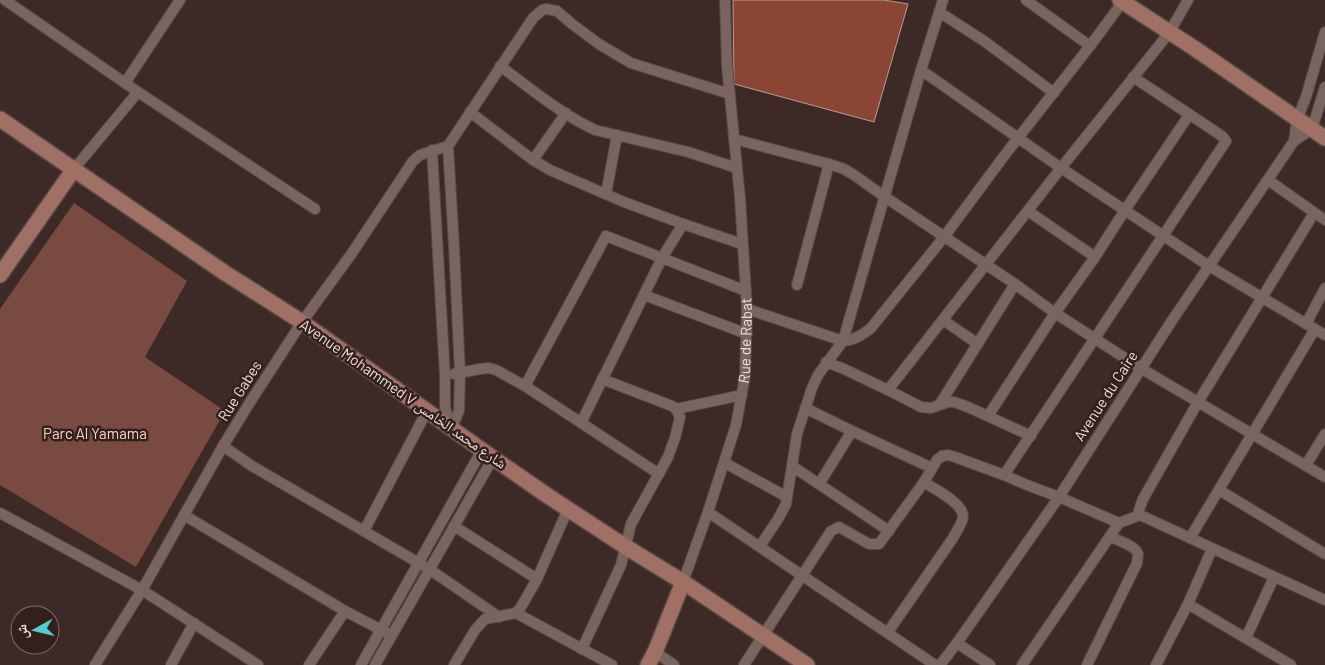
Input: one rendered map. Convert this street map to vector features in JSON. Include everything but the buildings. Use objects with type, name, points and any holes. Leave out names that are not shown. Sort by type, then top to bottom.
[{"type":"main road","points":[[1122,1],[1319,134]]},
{"type":"main road","name":"Avenue Mohammed V شارع محمد الخامس","points":[[0,119],[225,273],[302,322],[487,454],[568,509],[683,582],[807,665]]},
{"type":"main road","points":[[0,275],[74,169]]},
{"type":"main road","name":"Rue de Rabat","points":[[652,658],[683,582]]},
{"type":"street","points":[[5,0],[138,92],[315,209]]},
{"type":"street","points":[[125,83],[180,0]]},
{"type":"street","name":"Rue de Rabat","points":[[683,582],[736,426],[742,395],[747,334],[746,291],[737,168],[727,66],[725,0]]},
{"type":"street","points":[[760,546],[786,504],[797,434],[818,375],[843,341],[920,70],[943,0]]},
{"type":"street","points":[[1026,0],[1090,46]]},
{"type":"street","points":[[888,390],[1169,33],[1188,0]]},
{"type":"street","points":[[747,309],[843,341],[859,338],[871,328],[944,237],[1090,46],[1122,1]]},
{"type":"street","points":[[452,429],[459,411],[460,373],[448,146],[533,18],[546,4],[557,10],[599,44],[631,63],[730,94]]},
{"type":"street","points":[[939,12],[1054,93]]},
{"type":"street","name":"Avenue du Caire","points":[[940,665],[1059,497],[1209,266],[1294,141],[1297,120],[1306,98],[1325,32]]},
{"type":"street","points":[[500,66],[566,114],[595,130],[688,152],[737,168]]},
{"type":"street","points":[[920,70],[1163,236],[1209,266],[1325,335]]},
{"type":"street","points":[[1004,474],[1226,141],[1218,133],[1133,77]]},
{"type":"street","points":[[1319,134],[1325,87]]},
{"type":"street","points":[[74,169],[138,92]]},
{"type":"street","points":[[470,112],[533,160],[550,170],[683,224],[742,244]]},
{"type":"street","points":[[533,160],[566,114]]},
{"type":"street","points":[[988,416],[1055,312],[1095,257],[1189,115]]},
{"type":"street","name":"Avenue du Caire","points":[[1294,141],[1319,134]]},
{"type":"street","points":[[606,194],[617,135]]},
{"type":"street","points":[[734,139],[844,169],[1142,369],[1325,477]]},
{"type":"street","name":"Rue Gabes","points":[[95,665],[142,590],[223,446],[302,322],[352,253],[413,161],[432,150],[448,146]]},
{"type":"street","points":[[432,150],[445,376],[445,407],[452,429]]},
{"type":"street","points":[[797,285],[828,164]]},
{"type":"street","points":[[1268,180],[1325,220]]},
{"type":"street","points":[[1028,211],[1095,257]]},
{"type":"street","points":[[1140,515],[1139,510],[1142,499],[1198,402],[1314,213]]},
{"type":"street","points":[[581,423],[662,258],[683,224]]},
{"type":"street","points":[[525,386],[606,236],[746,291]]},
{"type":"street","points":[[940,404],[1015,284]]},
{"type":"street","points":[[1190,538],[1253,435],[1311,327],[1325,288]]},
{"type":"street","points":[[644,294],[747,334]]},
{"type":"street","points":[[943,320],[978,344]]},
{"type":"street","points":[[826,362],[921,407],[931,408],[940,404],[954,402],[1031,436]]},
{"type":"street","points":[[445,376],[489,368],[496,370],[525,386],[660,474]]},
{"type":"street","points":[[582,649],[621,565],[631,524],[668,457],[680,417],[672,406],[602,379]]},
{"type":"street","points":[[676,409],[742,395]]},
{"type":"street","points":[[805,408],[932,468]]},
{"type":"street","points":[[364,531],[427,411]]},
{"type":"street","points":[[819,484],[852,431]]},
{"type":"street","points":[[1306,465],[1325,434]]},
{"type":"street","points":[[223,446],[252,466],[418,562],[499,617]]},
{"type":"street","points":[[375,665],[390,635],[454,526],[487,454]]},
{"type":"street","points":[[361,665],[418,562],[487,454]]},
{"type":"street","points":[[744,665],[831,531],[839,527],[869,544],[879,544],[924,482],[937,460],[942,456],[948,455],[1004,474],[1119,523]]},
{"type":"street","points":[[725,463],[787,497]]},
{"type":"street","points":[[792,466],[889,531]]},
{"type":"street","points":[[888,632],[953,538],[963,516],[960,508],[952,500],[924,482]]},
{"type":"street","points":[[1219,490],[1325,554]]},
{"type":"street","points":[[458,664],[480,623],[487,618],[516,613],[524,602],[537,579],[568,509]]},
{"type":"street","points":[[708,512],[935,665]]},
{"type":"street","points":[[0,513],[142,590],[258,665]]},
{"type":"street","points":[[184,515],[345,611],[390,635]]},
{"type":"street","points":[[1022,665],[1119,523],[1140,515],[1325,600]]},
{"type":"street","points":[[454,526],[537,579]]},
{"type":"street","points":[[1087,665],[1137,563],[1138,554],[1135,550],[1110,537]]},
{"type":"street","points":[[1156,665],[1188,604],[1212,549]]},
{"type":"street","points":[[1246,638],[1274,577]]},
{"type":"street","points":[[1188,604],[1291,665]]},
{"type":"street","points":[[309,665],[345,611]]},
{"type":"street","points":[[516,613],[612,665]]},
{"type":"street","points":[[171,665],[194,623]]},
{"type":"street","points":[[957,643],[990,665]]},
{"type":"street","points":[[652,658],[674,665]]},
{"type":"green space","name":"Parc Al Yamama","points":[[74,203],[187,281],[145,357],[225,411],[136,567],[0,485],[0,309]]}]
